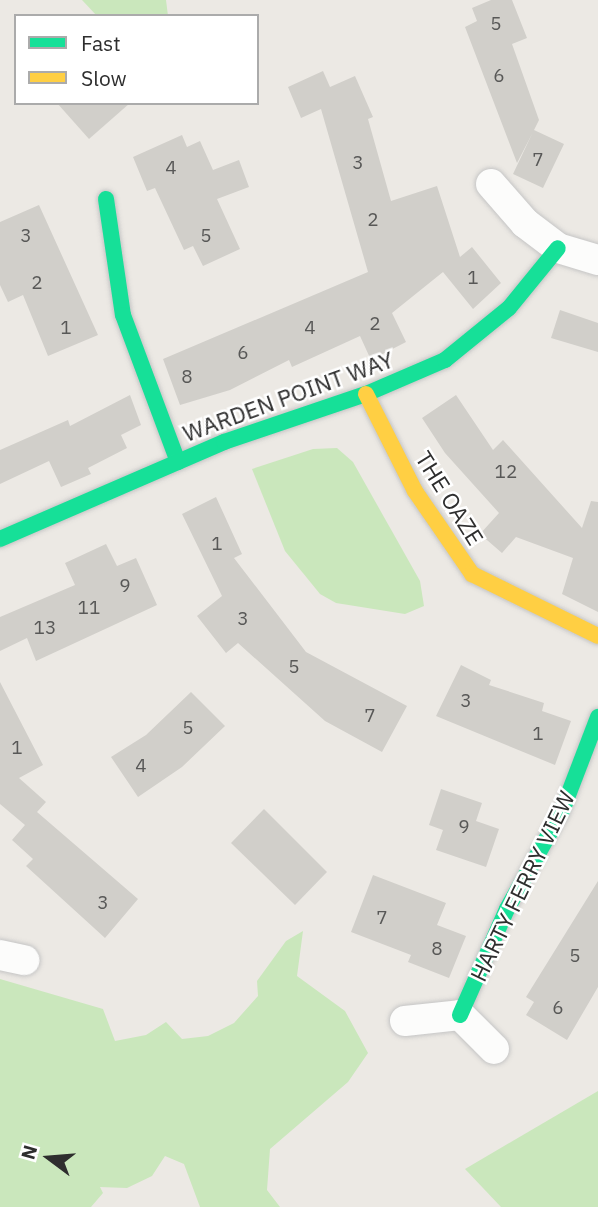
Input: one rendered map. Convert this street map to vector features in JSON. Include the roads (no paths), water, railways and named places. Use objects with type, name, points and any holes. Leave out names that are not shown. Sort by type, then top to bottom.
[{"type":"street","points":[[491,184],[525,223],[558,248],[598,260]]},
{"type":"street","points":[[106,199],[123,315],[178,462]]},
{"type":"street","name":"WARDEN POINT WAY","points":[[0,539],[178,462],[366,394],[444,360],[483,333],[558,248]]},
{"type":"street","name":"THE OAZE","points":[[366,394],[415,491],[472,574],[598,636]]},
{"type":"street","name":"HARTY FERRY VIEW","points":[[460,1015],[507,909],[562,811],[598,717]]},
{"type":"street","points":[[405,1021],[460,1015],[494,1049]]}]
